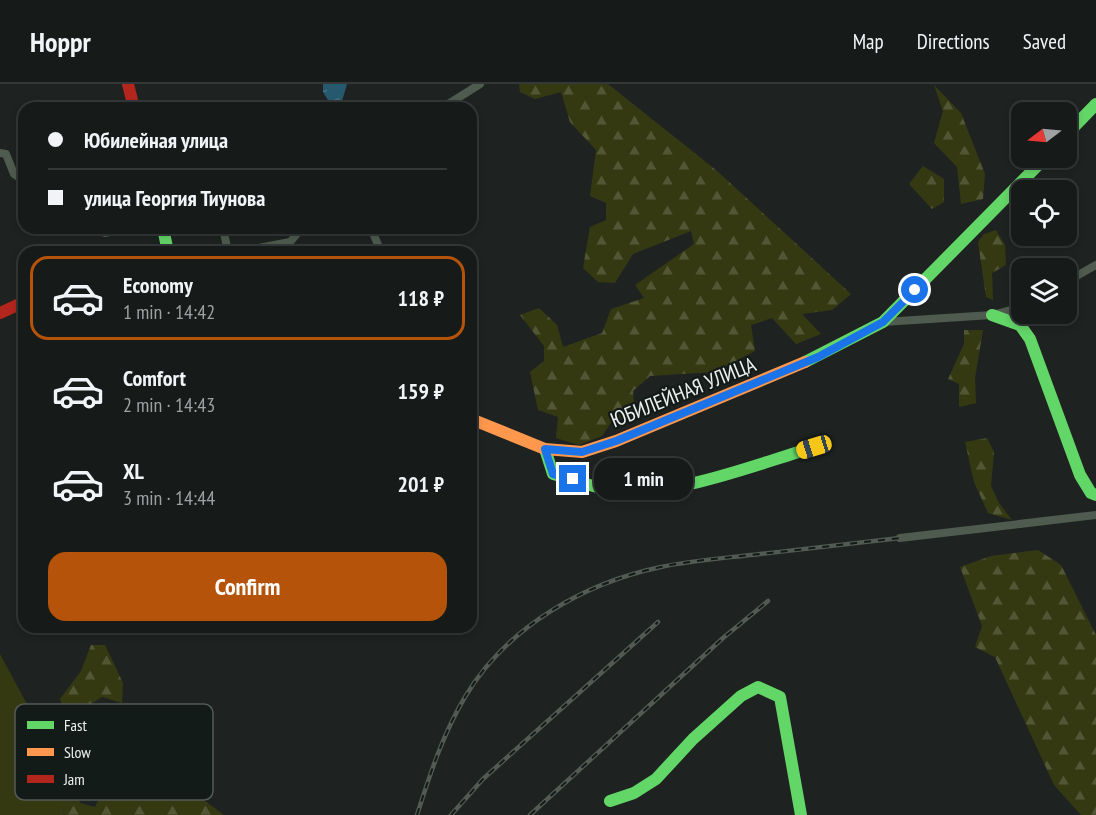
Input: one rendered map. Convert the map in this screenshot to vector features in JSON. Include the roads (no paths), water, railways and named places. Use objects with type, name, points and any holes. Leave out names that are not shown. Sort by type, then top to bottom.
[{"type":"street","points":[[128,84],[132,102]]},
{"type":"street","points":[[452,102],[480,84]]},
{"type":"street","points":[[1077,124],[1096,104]]},
{"type":"street","points":[[0,153],[6,154],[14,174],[18,177]]},
{"type":"street","name":"ЮБИЛЕЙНАЯ УЛИЦА","points":[[477,421],[545,449],[582,452],[616,441],[818,357],[883,322],[1035,168]]},
{"type":"street","points":[[269,246],[290,242],[297,234]]},
{"type":"street","points":[[1077,276],[1096,265]]},
{"type":"street","points":[[0,314],[18,305]]},
{"type":"street","points":[[883,322],[992,315],[1011,310]]},
{"type":"street","points":[[992,315],[1020,325],[1030,339],[1080,475],[1091,493],[1096,495]]},
{"type":"street","points":[[545,449],[553,474],[612,490],[648,491],[684,486],[814,447]]},
{"type":"street","points":[[900,538],[1096,515]]},
{"type":"street","points":[[610,801],[634,794],[656,779],[693,739],[741,696],[758,687],[780,697],[801,815]]},
{"type":"water","points":[[323,84],[347,84],[342,102],[329,102],[323,92]]},
{"type":"railway","points":[[417,815],[432,769],[450,725],[465,697],[482,672],[502,650],[549,612],[603,584],[632,574],[673,565],[900,538]]},
{"type":"railway","points":[[530,815],[723,638],[768,601]]},
{"type":"railway","points":[[451,815],[483,779],[658,622]]}]
